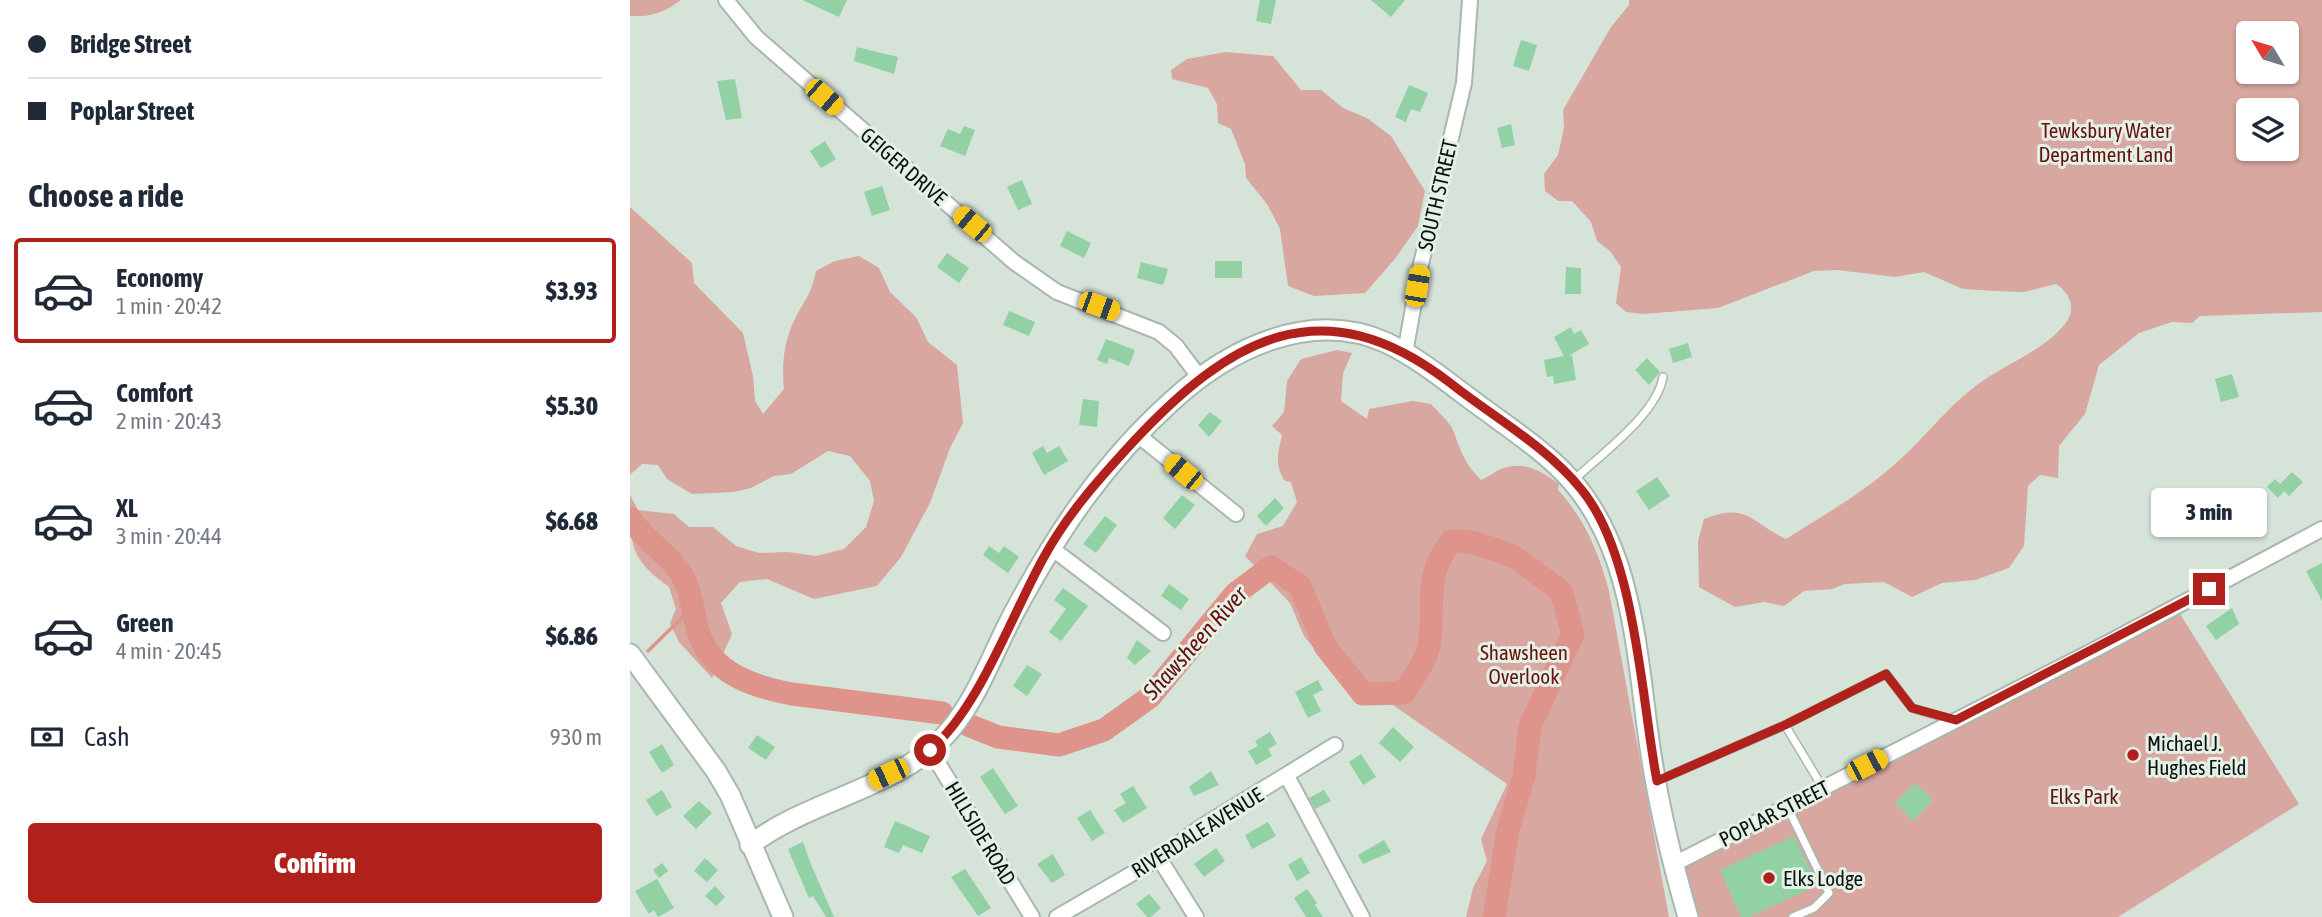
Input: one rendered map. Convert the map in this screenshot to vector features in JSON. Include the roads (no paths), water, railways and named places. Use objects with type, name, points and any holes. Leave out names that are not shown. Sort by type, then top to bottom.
[{"type":"street","name":"GEIGER DRIVE","points":[[726,0],[756,37],[1014,262],[1057,292],[1159,332],[1176,346],[1200,379]]},
{"type":"street","name":"SOUTH STREET","points":[[1405,354],[1421,264],[1464,83],[1470,0]]},
{"type":"street","points":[[750,845],[785,822],[888,774],[930,750],[955,724],[1050,547],[1087,491],[1172,401],[1234,356],[1295,332],[1359,334],[1385,342],[1405,354],[1529,440],[1573,481],[1598,516],[1618,566],[1643,678],[1657,781],[1688,917]]},
{"type":"street","points":[[1139,436],[1236,514]]},
{"type":"street","name":"POPLAR STREET","points":[[1674,864],[2322,529]]},
{"type":"street","points":[[1050,547],[1163,633]]},
{"type":"street","points":[[630,654],[705,754],[730,795],[783,917]]},
{"type":"street","name":"RIVERDALE AVENUE","points":[[1057,917],[1159,858],[1201,827],[1335,745]]},
{"type":"street","name":"HILLSIDE ROAD","points":[[930,750],[1032,917]]},
{"type":"street","points":[[1287,776],[1363,917]]},
{"type":"street","points":[[1159,858],[1196,917]]},
{"type":"lane","points":[[1573,481],[1650,407],[1660,392],[1663,377]]},
{"type":"lane","points":[[1657,781],[1785,725],[1886,674],[1912,708],[1956,720]]},
{"type":"lane","points":[[1785,725],[1823,788]]},
{"type":"lane","points":[[1787,806],[1829,892],[1814,908],[1793,917]]},
{"type":"waterway","name":"Shawsheen River","points":[[630,518],[679,570],[689,591],[704,645],[712,658],[735,676],[792,694],[942,713]]},
{"type":"waterway","name":"Shawsheen River","points":[[968,725],[998,737],[1059,745],[1104,730],[1150,697],[1235,594],[1271,567],[1300,586],[1325,646],[1363,694],[1404,693],[1428,651],[1433,580],[1436,567],[1451,541],[1472,542],[1513,556],[1561,591],[1573,634],[1530,726],[1524,776],[1508,830],[1494,917]]},
{"type":"waterway","points":[[648,651],[693,607]]},
{"type":"place","name":"Michael J. Hughes Field","points":[[2133,755]]},
{"type":"place","name":"Elks Lodge","points":[[1769,878]]},
{"type":"park label","name":"Tewksbury Water Department Land","points":[[2106,142]]},
{"type":"park label","name":"Shawsheen Overlook","points":[[1524,664]]},
{"type":"park label","name":"Elks Park","points":[[2084,796]]}]
